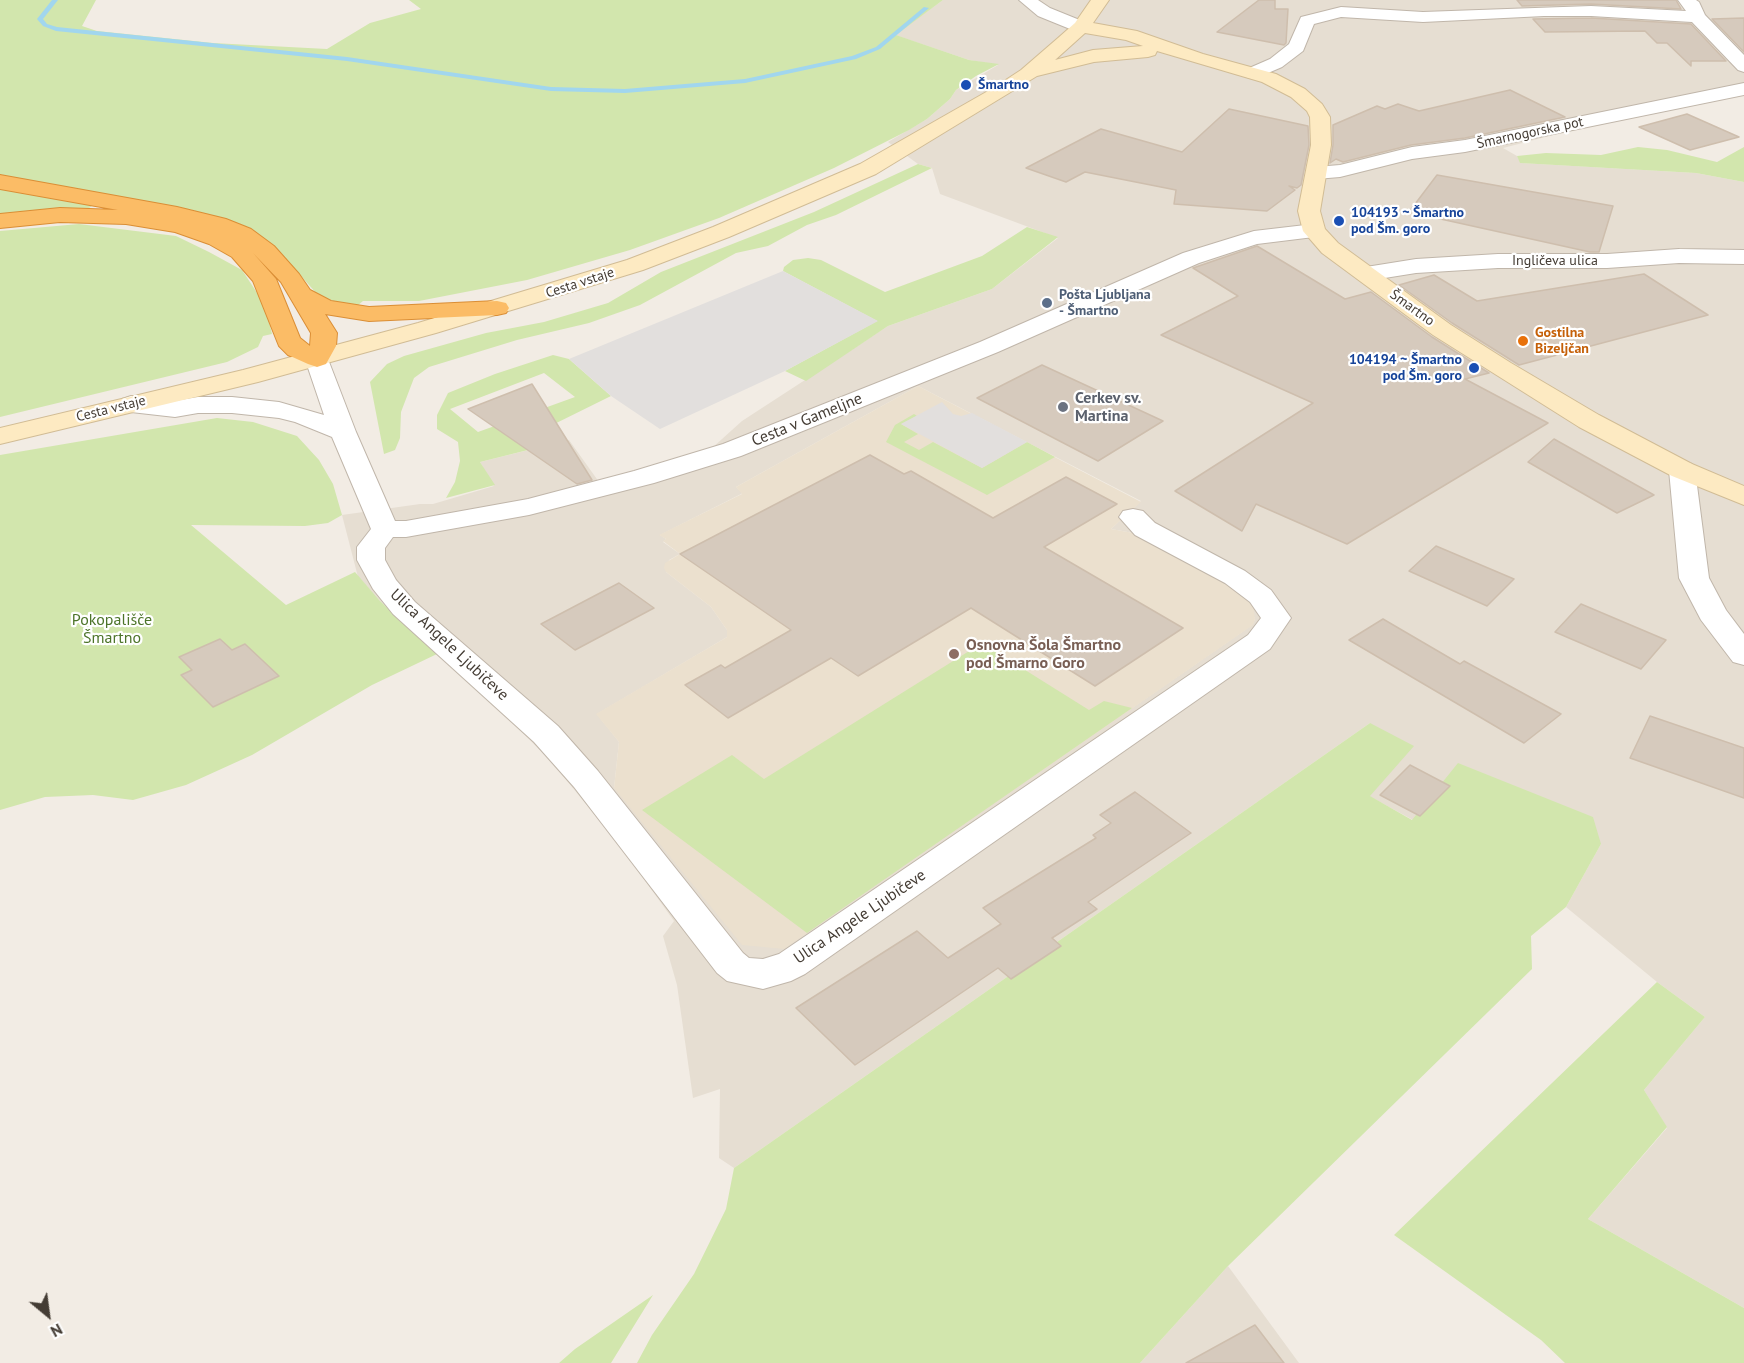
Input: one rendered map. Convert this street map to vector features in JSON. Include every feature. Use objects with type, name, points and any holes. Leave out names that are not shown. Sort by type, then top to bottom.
[{"type":"highway","points":[[0,182],[142,207],[231,229],[266,251],[279,264],[301,295],[324,333],[317,359],[297,350],[288,341],[271,291],[257,268],[240,252],[218,239],[156,221],[104,216],[60,215],[0,221]]},
{"type":"highway","points":[[301,295],[325,307],[369,314],[497,308]]},
{"type":"main road","name":"Cesta vstaje","points":[[0,436],[317,359],[497,308],[635,265],[721,232],[868,169],[939,129],[1028,74],[1081,27],[1097,4]]},
{"type":"main road","points":[[1081,27],[1102,41],[1196,58]]},
{"type":"main road","points":[[1081,27],[1130,35],[1196,58],[1254,73],[1286,86],[1315,108],[1322,129],[1309,211],[1314,231]]},
{"type":"main road","points":[[1028,74],[1093,56],[1148,51]]},
{"type":"main road","name":"Šmartno","points":[[1314,231],[1330,248],[1502,369],[1589,421],[1682,470],[1744,496]]},
{"type":"street","points":[[1028,0],[1044,12],[1081,27]]},
{"type":"street","points":[[1045,0],[1097,4]]},
{"type":"street","points":[[1686,0],[1693,6],[1697,17],[1744,66]]},
{"type":"street","points":[[1254,73],[1276,63],[1298,47],[1305,16],[1353,12],[1423,17],[1544,11],[1697,17]]},
{"type":"street","name":"Šmarnogorska pot","points":[[1316,173],[1340,171],[1412,153],[1499,140],[1744,88]]},
{"type":"street","name":"Cesta v Gameljne","points":[[385,529],[406,529],[529,507],[644,477],[732,450],[989,347],[1191,258],[1254,238],[1314,231]]},
{"type":"street","name":"Ingličeva ulica","points":[[1366,274],[1416,266],[1488,261],[1607,261],[1679,256],[1744,257]]},
{"type":"street","points":[[317,359],[342,432],[385,529]]},
{"type":"street","points":[[131,404],[175,409],[198,405],[232,405],[279,410],[304,416],[342,432]]},
{"type":"street","points":[[1682,470],[1694,578],[1712,613],[1744,655]]},
{"type":"street","name":"Ulica Angele Ljubičeve","points":[[385,529],[371,547],[371,560],[382,583],[404,608],[546,734],[586,779],[730,963],[740,971],[764,974],[778,971],[792,964],[1259,642],[1276,618],[1261,596],[1236,577],[1145,530],[1133,517]]},
{"type":"shaded area","points":[[943,0],[1744,0],[1744,94],[1631,115],[1503,148],[1517,156],[1521,163],[1696,173],[1744,182],[1744,1308],[1588,1219],[1667,1128],[1644,1090],[1705,1017],[1657,982],[1566,907],[1601,844],[1413,820],[1369,796],[1370,723],[734,1168],[719,1158],[720,1089],[693,1098],[677,985],[663,936],[674,921],[620,846],[550,760],[464,675],[380,601],[358,577],[342,515],[433,504],[494,486],[480,462],[569,440],[599,482],[712,448],[742,421],[888,326],[992,289],[1058,238],[940,194],[932,168],[918,164],[888,142],[927,119],[950,99],[956,90],[998,65],[969,60],[895,35]],"holes":[[[918,386],[1141,501],[1111,529],[1133,533],[1243,593],[1255,619],[1252,625],[1132,708],[614,788],[619,742],[597,714],[727,637],[727,630],[711,607],[666,572],[669,560],[680,554],[663,542],[666,539],[660,535],[743,493],[736,487]]]},
{"type":"shaded area","points":[[783,271],[878,321],[785,371],[660,429],[611,396],[569,359]]},
{"type":"shaded area","name":"Osnovna Šola Šmartno pod Šmarno Goro","points":[[918,386],[1141,502],[1111,529],[1133,533],[1243,593],[1253,604],[1255,619],[1253,625],[784,949],[742,945],[614,788],[619,742],[596,714],[727,637],[727,630],[711,607],[666,572],[665,563],[680,554],[659,535],[742,494],[736,487]]},
{"type":"shaded area","points":[[942,402],[953,414],[961,416],[972,413],[1027,442],[982,468],[901,424]]},
{"type":"shaded area","points":[[1228,1266],[1299,1363],[1140,1363]]},
{"type":"green space","points":[[0,0],[96,0],[82,26],[97,31],[213,43],[327,49],[370,23],[421,9],[409,0],[943,0],[896,35],[969,60],[999,64],[956,90],[950,99],[927,119],[909,130],[834,168],[719,218],[630,250],[527,280],[419,301],[363,301],[357,306],[333,301],[317,294],[278,250],[252,230],[237,224],[192,210],[0,178]]},
{"type":"green space","points":[[1638,147],[1667,150],[1717,162],[1744,147],[1744,182],[1696,173],[1520,163],[1517,156],[1546,153],[1601,155]]},
{"type":"green space","points":[[918,164],[932,168],[836,215],[807,225],[768,246],[736,253],[640,305],[589,323],[517,340],[429,367],[414,378],[401,412],[400,438],[395,450],[384,454],[370,382],[387,364],[404,356],[486,333],[544,322],[608,303],[661,272],[814,212]]},
{"type":"green space","points":[[0,189],[95,204],[86,210],[0,216]]},
{"type":"green space","points":[[79,224],[176,236],[242,270],[265,305],[272,334],[263,336],[258,347],[227,362],[0,417],[0,231]]},
{"type":"green space","points":[[1027,227],[1058,237],[992,289],[888,326],[806,381],[785,371],[877,321],[783,271],[784,267],[793,260],[808,258],[821,260],[885,292],[982,256]]},
{"type":"green space","points":[[553,355],[569,359],[611,396],[526,438],[532,449],[480,462],[495,485],[446,498],[455,482],[460,461],[458,442],[437,429],[437,415],[448,393],[495,374]],"holes":[[[544,373],[575,397],[478,432],[450,409]]]},
{"type":"green space","points":[[914,414],[917,416],[901,424],[918,434],[904,442],[919,450],[933,442],[982,468],[1027,442],[1055,457],[987,495],[886,442],[895,425]]},
{"type":"green space","name":"Pokopališče Šmartno","points":[[217,418],[253,422],[297,436],[319,460],[333,484],[342,515],[328,523],[305,526],[191,525],[286,605],[355,572],[380,601],[437,654],[372,685],[252,755],[186,785],[133,800],[93,795],[45,797],[0,810],[0,455]]},
{"type":"green space","points":[[982,643],[1089,710],[1104,701],[1132,708],[807,933],[642,810],[732,755],[764,779]]},
{"type":"green space","points":[[1370,723],[1414,746],[1370,796],[1412,820],[1458,763],[1593,817],[1601,844],[1566,907],[1531,936],[1532,969],[1228,1266],[1140,1363],[637,1363],[652,1335],[694,1274],[726,1209],[734,1168]]},
{"type":"green space","points":[[1657,982],[1705,1017],[1644,1090],[1667,1127],[1588,1219],[1744,1308],[1744,1363],[1565,1363],[1541,1340],[1394,1235]]},
{"type":"green space","points":[[653,1295],[611,1363],[559,1363],[575,1349]]},
{"type":"building","points":[[1259,0],[1275,0],[1275,9],[1288,9],[1284,45],[1217,32]]},
{"type":"building","points":[[1517,0],[1676,0],[1681,9],[1591,4],[1522,6]]},
{"type":"building","points":[[1591,18],[1691,24],[1726,61],[1691,61],[1691,66],[1667,43],[1657,43],[1645,31],[1545,32],[1533,19]]},
{"type":"building","points":[[1744,18],[1744,52],[1712,19]]},
{"type":"building","points":[[1510,90],[1565,117],[1465,138],[1411,145],[1343,162],[1336,159],[1330,163],[1333,125],[1377,106],[1385,109],[1398,104],[1419,111]]},
{"type":"building","points":[[1229,109],[1308,126],[1309,145],[1301,185],[1297,188],[1289,186],[1295,190],[1267,211],[1174,204],[1176,190],[1085,172],[1066,182],[1026,168],[1101,129],[1182,152]]},
{"type":"building","points":[[1687,114],[1739,137],[1690,150],[1639,127]]},
{"type":"building","points":[[1437,175],[1613,206],[1599,252],[1590,252],[1409,212]]},
{"type":"building","points":[[1257,246],[1345,299],[1371,292],[1432,337],[1489,373],[1465,379],[1548,423],[1347,544],[1256,504],[1242,531],[1175,491],[1313,403],[1161,335],[1238,296],[1193,268]]},
{"type":"building","points":[[1644,274],[1708,315],[1519,365],[1452,323],[1399,285],[1434,275],[1477,301]]},
{"type":"building","name":"Cerkev sv. Martina","points":[[1042,365],[1163,421],[1098,461],[977,398]]},
{"type":"building","points":[[532,384],[592,480],[577,484],[468,409]]},
{"type":"building","points":[[1554,439],[1654,495],[1617,513],[1528,462]]},
{"type":"building","points":[[870,455],[904,474],[911,471],[993,518],[1066,477],[1117,504],[1044,547],[1183,628],[1095,686],[971,608],[858,676],[831,658],[728,718],[685,685],[721,665],[725,668],[791,630],[680,554]]},
{"type":"building","points":[[1436,546],[1514,579],[1487,606],[1409,571]]},
{"type":"building","points":[[619,583],[654,608],[575,650],[541,624]]},
{"type":"building","points":[[1581,604],[1666,640],[1641,669],[1555,632]]},
{"type":"building","points":[[1383,619],[1460,664],[1464,661],[1561,714],[1524,743],[1349,640]]},
{"type":"building","points":[[220,639],[232,650],[245,644],[279,676],[213,707],[181,675],[192,670],[179,657]]},
{"type":"building","points":[[1650,716],[1744,748],[1744,798],[1630,758]]},
{"type":"building","points":[[1410,765],[1450,786],[1420,816],[1380,795]]},
{"type":"building","points":[[1135,792],[1191,833],[1088,902],[1097,909],[1052,938],[1061,946],[1011,979],[998,968],[855,1065],[796,1008],[917,931],[948,958],[1001,924],[983,908],[1096,838],[1093,835],[1111,823],[1100,815]]},
{"type":"building","points":[[1255,1325],[1284,1363],[1186,1363]]},
{"type":"waterway","points":[[55,0],[40,19],[45,25],[56,29],[347,59],[551,89],[625,91],[745,81],[854,58],[878,48],[926,8]]},
{"type":"place","name":"Šmartno","points":[[966,85]]},
{"type":"place","name":"104193 ~ Šmartno pod Šm. goro","points":[[1339,221]]},
{"type":"place","name":"Pošta Ljubljana - Šmartno","points":[[1047,303]]},
{"type":"place","name":"Gostilna Bizeljčan","points":[[1523,341]]},
{"type":"place","name":"104194 ~ Šmartno pod Šm. goro","points":[[1474,368]]},
{"type":"place","name":"Cerkev sv. Martina","points":[[1063,407]]},
{"type":"place","name":"Osnovna Šola Šmartno pod Šmarno Goro","points":[[954,654]]}]
